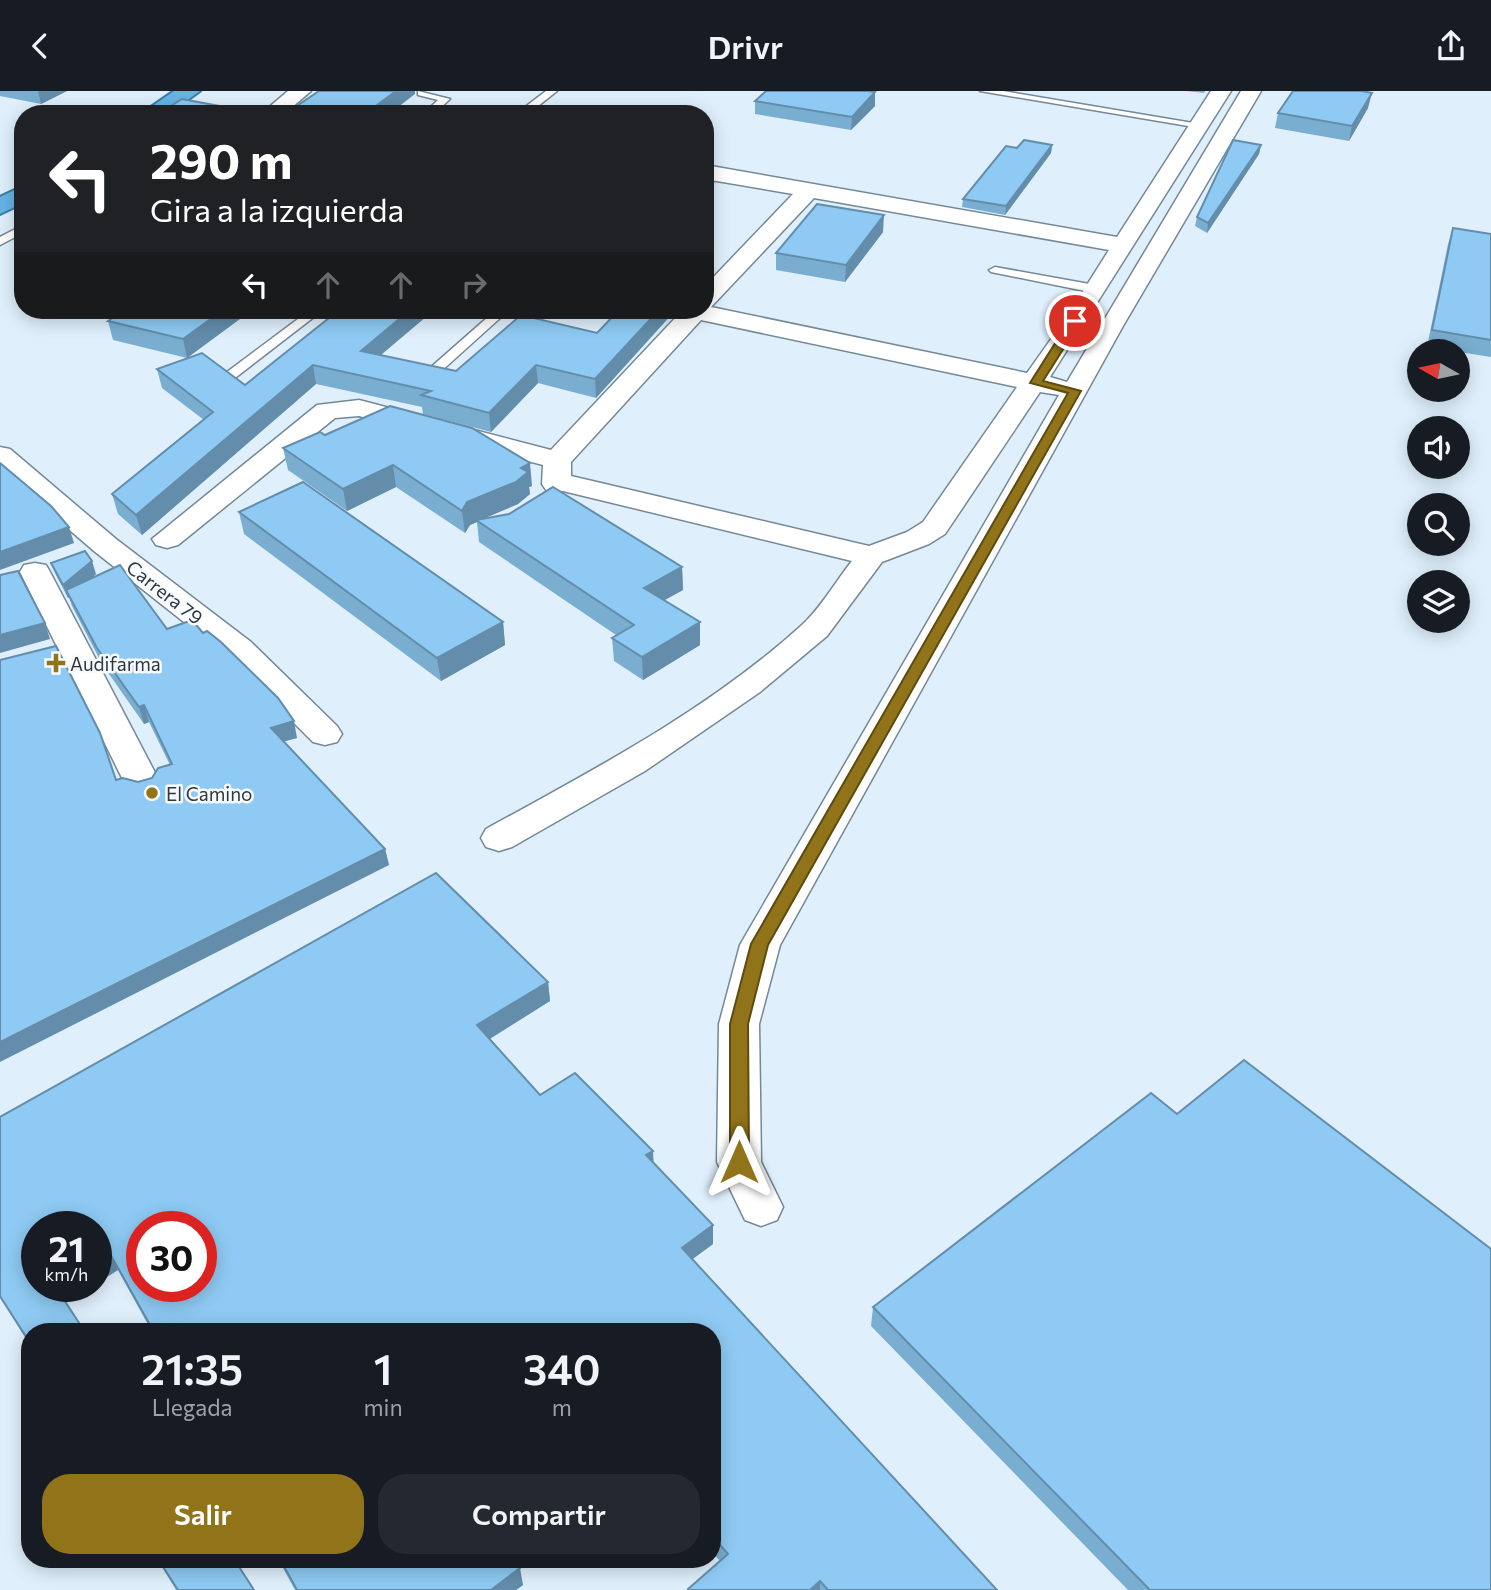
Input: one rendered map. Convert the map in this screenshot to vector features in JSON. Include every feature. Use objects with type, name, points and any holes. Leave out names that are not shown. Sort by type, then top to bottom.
[{"type":"highway","points":[[145,105],[167,91]]},
{"type":"highway","points":[[166,105],[189,91]]},
{"type":"street","points":[[283,105],[301,91]]},
{"type":"street","points":[[499,838],[633,763],[748,685],[816,629],[871,556],[918,538],[934,528],[1036,383],[1221,91]]},
{"type":"street","points":[[761,1207],[739,1162],[739,1024],[760,944],[1113,324],[1251,91]]},
{"type":"street","points":[[714,178],[810,190],[1123,245]]},
{"type":"street","points":[[714,290],[810,190]]},
{"type":"street","points":[[714,312],[1075,391]]},
{"type":"street","points":[[539,507],[552,494],[557,470],[687,319]]},
{"type":"street","points":[[167,539],[327,411],[359,408],[557,470],[871,556]]},
{"type":"street","name":"Carrera 79","points":[[0,454],[105,545],[239,649],[325,734]]},
{"type":"street","points":[[105,545],[44,568],[73,646],[143,784]]},
{"type":"street","points":[[37,656],[73,646]]},
{"type":"lane","points":[[533,105],[552,91]]},
{"type":"lane","points":[[985,91],[1200,125]]},
{"type":"lane","points":[[421,93],[445,99],[438,105]]},
{"type":"lane","points":[[995,270],[1095,289]]},
{"type":"lane","points":[[231,375],[305,319]]},
{"type":"lane","points":[[434,370],[493,319]]},
{"type":"building","points":[[319,91],[396,91],[377,105],[298,105]]},
{"type":"building","points":[[766,91],[875,92],[852,117],[755,101]]},
{"type":"building","points":[[1293,91],[1372,93],[1352,126],[1278,113]]},
{"type":"building","points":[[182,99],[214,105],[172,105]]},
{"type":"building","points":[[1024,140],[1052,145],[1006,206],[963,199],[1006,146],[1017,148]]},
{"type":"building","points":[[1233,140],[1261,145],[1208,223],[1197,217]]},
{"type":"building","points":[[817,204],[884,215],[846,265],[776,253]]},
{"type":"building","points":[[1453,228],[1491,234],[1491,340],[1432,330]]},
{"type":"building","points":[[111,319],[211,319],[183,339],[108,321]]},
{"type":"building","points":[[328,319],[399,319],[361,351],[456,371],[516,319],[538,319],[597,333],[610,319],[651,319],[595,379],[536,365],[489,413],[421,395],[431,391],[313,365],[136,515],[112,494],[213,412],[157,369],[202,353],[245,385]]},
{"type":"building","points":[[390,406],[472,428],[530,463],[521,468],[528,472],[516,482],[467,502],[462,511],[393,465],[343,489],[283,448],[320,432],[325,435]]},
{"type":"building","points":[[0,463],[51,506],[69,527],[0,552]]},
{"type":"building","points":[[303,482],[503,622],[437,658],[239,512]]},
{"type":"building","points":[[553,487],[682,567],[644,588],[700,622],[642,657],[612,638],[634,625],[476,520],[509,514]]},
{"type":"building","points":[[85,551],[92,561],[63,585],[51,563]]},
{"type":"building","points":[[120,565],[167,629],[192,620],[203,633],[207,631],[221,642],[278,698],[294,721],[271,728],[385,849],[0,1042],[0,660],[56,646],[100,733],[116,780],[123,778],[138,782],[152,778],[158,768],[172,764],[144,705],[139,707],[97,648],[66,590]]},
{"type":"building","points":[[18,571],[45,623],[0,635],[0,575]]},
{"type":"building","points":[[436,873],[548,982],[477,1025],[540,1095],[575,1073],[653,1151],[646,1155],[713,1225],[682,1248],[997,1590],[828,1590],[820,1581],[810,1590],[689,1590],[712,1568],[721,1568],[721,1560],[728,1554],[721,1546],[721,1323],[149,1323],[137,1302],[217,1302],[217,1211],[126,1211],[126,1282],[112,1257],[112,1211],[21,1211],[21,1302],[65,1302],[79,1323],[21,1323],[21,1329],[0,1296],[0,1117]]},
{"type":"building","points":[[1244,1060],[1491,1249],[1491,1590],[1150,1590],[873,1307],[1151,1093],[1177,1114]]},
{"type":"building","points":[[164,1568],[240,1568],[254,1590],[178,1590]]},
{"type":"building","points":[[285,1568],[520,1568],[491,1590],[297,1590]]},
{"type":"place","name":"Audifarma","points":[[56,663]]},
{"type":"place","name":"El Camino","points":[[152,793]]},
{"type":"route","points":[[739,1162],[739,1024],[760,944],[1075,391],[1036,383],[1075,321]]}]
